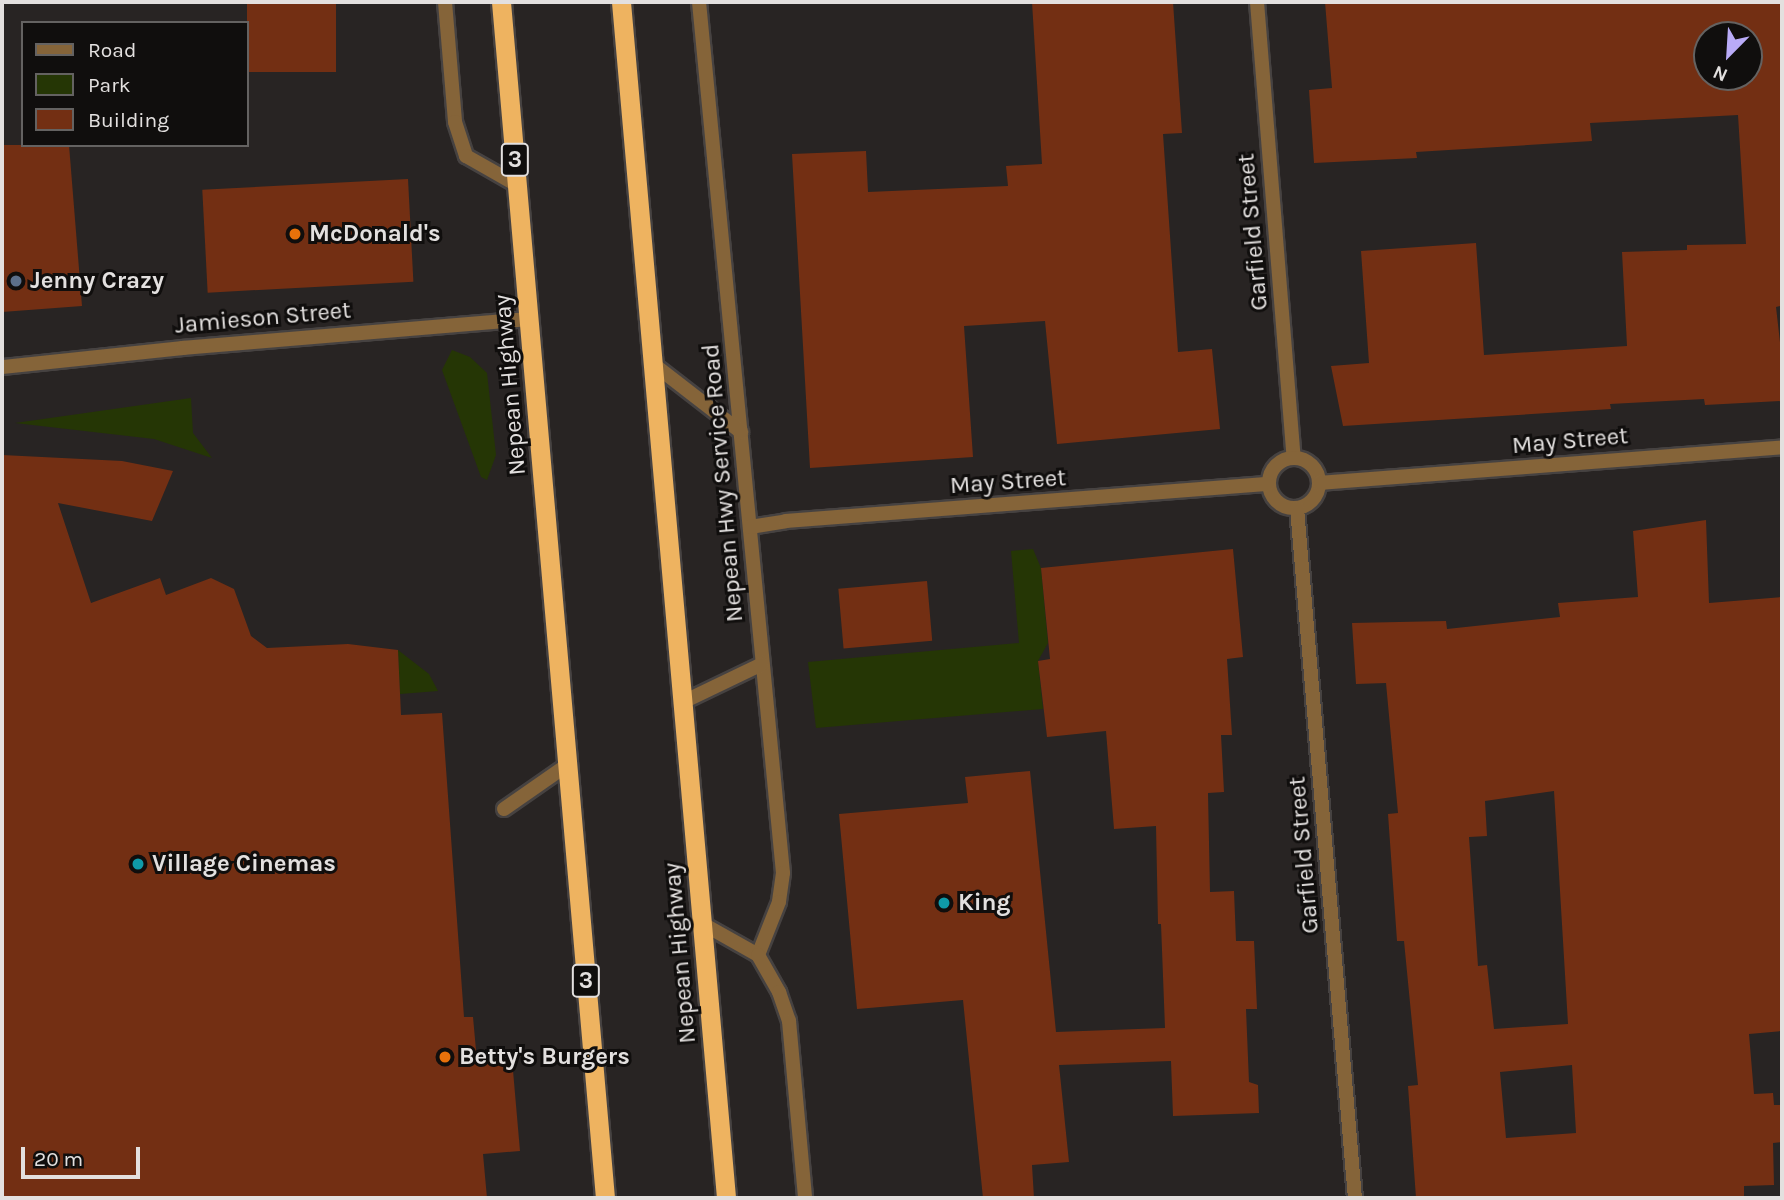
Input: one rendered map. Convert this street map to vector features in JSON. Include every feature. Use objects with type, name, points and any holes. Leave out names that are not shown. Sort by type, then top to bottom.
[{"type":"highway","name":"Nepean Highway","points":[[501,2],[605,1198]]},
{"type":"highway","name":"Nepean Highway","points":[[621,2],[726,1198]]},
{"type":"street","points":[[445,2],[455,122],[466,156],[517,185]]},
{"type":"street","name":"Nepean Hwy Service Road","points":[[699,2],[783,873],[779,902],[758,955]]},
{"type":"street","name":"Garfield Street","points":[[1257,2],[1294,458]]},
{"type":"street","name":"Jamieson Street","points":[[2,367],[171,349],[528,319]]},
{"type":"street","points":[[652,363],[741,432]]},
{"type":"street","name":"May Street","points":[[1319,483],[1782,447]]},
{"type":"street","points":[[1294,458],[1310,464],[1319,483],[1314,497],[1297,508],[1281,504],[1269,484],[1273,470],[1284,460],[1294,458]]},
{"type":"street","name":"May Street","points":[[750,527],[786,521],[1269,484]]},
{"type":"street","name":"Garfield Street","points":[[1297,508],[1355,1198]]},
{"type":"street","points":[[681,703],[762,664]]},
{"type":"street","points":[[504,808],[567,765]]},
{"type":"street","points":[[703,924],[758,955],[779,992],[789,1021],[805,1198]]},
{"type":"green space","points":[[452,350],[470,357],[487,373],[496,455],[487,480],[481,477],[442,370]]},
{"type":"green space","points":[[191,398],[193,433],[212,458],[154,439],[15,423]]},
{"type":"green space","points":[[1033,549],[1041,568],[1048,643],[1038,661],[1043,709],[816,728],[808,662],[1019,643],[1011,551]]},
{"type":"green space","points":[[398,650],[429,674],[438,691],[400,694]]},
{"type":"building","points":[[247,2],[336,2],[336,72],[248,72]]},
{"type":"building","points":[[1032,2],[1173,2],[1182,133],[1163,134],[1178,352],[1212,349],[1220,429],[1057,444],[1045,321],[964,326],[973,457],[810,468],[792,154],[866,151],[868,192],[1008,186],[1006,166],[1042,164]]},
{"type":"building","points":[[1325,2],[1782,2],[1782,295],[1780,306],[1776,307],[1782,360],[1782,401],[1705,405],[1704,399],[1610,404],[1611,409],[1343,426],[1331,366],[1369,363],[1361,251],[1476,243],[1484,355],[1627,346],[1622,252],[1687,250],[1687,245],[1746,244],[1738,115],[1590,123],[1592,141],[1416,152],[1417,158],[1314,163],[1309,90],[1332,88]]},
{"type":"building","points":[[2,145],[69,147],[82,306],[2,312]]},
{"type":"building","points":[[408,179],[413,282],[208,293],[202,190]]},
{"type":"building","points":[[2,455],[122,461],[173,471],[152,521],[58,503],[91,603],[160,578],[166,595],[211,578],[234,589],[251,636],[267,648],[348,644],[398,650],[401,715],[442,713],[464,1017],[473,1017],[477,1061],[512,1059],[520,1151],[483,1154],[487,1198],[2,1198]]},
{"type":"building","points":[[1706,520],[1709,603],[1782,597],[1782,1031],[1749,1034],[1754,1094],[1773,1093],[1774,1105],[1782,1105],[1782,1142],[1773,1143],[1774,1185],[1744,1186],[1744,1198],[1416,1198],[1408,1086],[1418,1085],[1404,941],[1397,941],[1388,814],[1398,813],[1386,683],[1356,684],[1352,623],[1446,621],[1447,629],[1560,617],[1558,603],[1638,597],[1633,531]],"holes":[[[1554,791],[1568,1024],[1494,1029],[1487,965],[1478,966],[1469,837],[1487,836],[1485,801]],[[1572,1065],[1576,1133],[1506,1138],[1500,1072]]]},
{"type":"building","points":[[1233,549],[1243,657],[1227,659],[1232,735],[1221,735],[1224,792],[1208,793],[1210,892],[1234,891],[1236,941],[1254,941],[1257,1009],[1246,1009],[1249,1082],[1258,1085],[1259,1113],[1173,1116],[1171,1061],[1059,1065],[1069,1162],[1032,1165],[1034,1198],[983,1198],[963,1000],[857,1009],[839,814],[968,803],[965,777],[1030,771],[1056,1032],[1165,1028],[1161,924],[1158,924],[1156,826],[1114,829],[1106,731],[1047,737],[1038,661],[1050,659],[1041,568]]},
{"type":"building","points":[[927,581],[932,641],[844,649],[838,589]]},
{"type":"place","name":"McDonald's","points":[[295,234]]},
{"type":"place","name":"Jenny Crazy","points":[[16,281]]},
{"type":"place","name":"Village Cinemas","points":[[138,864]]},
{"type":"place","name":"King","points":[[944,903]]},
{"type":"place","name":"Betty's Burgers","points":[[445,1057]]}]
